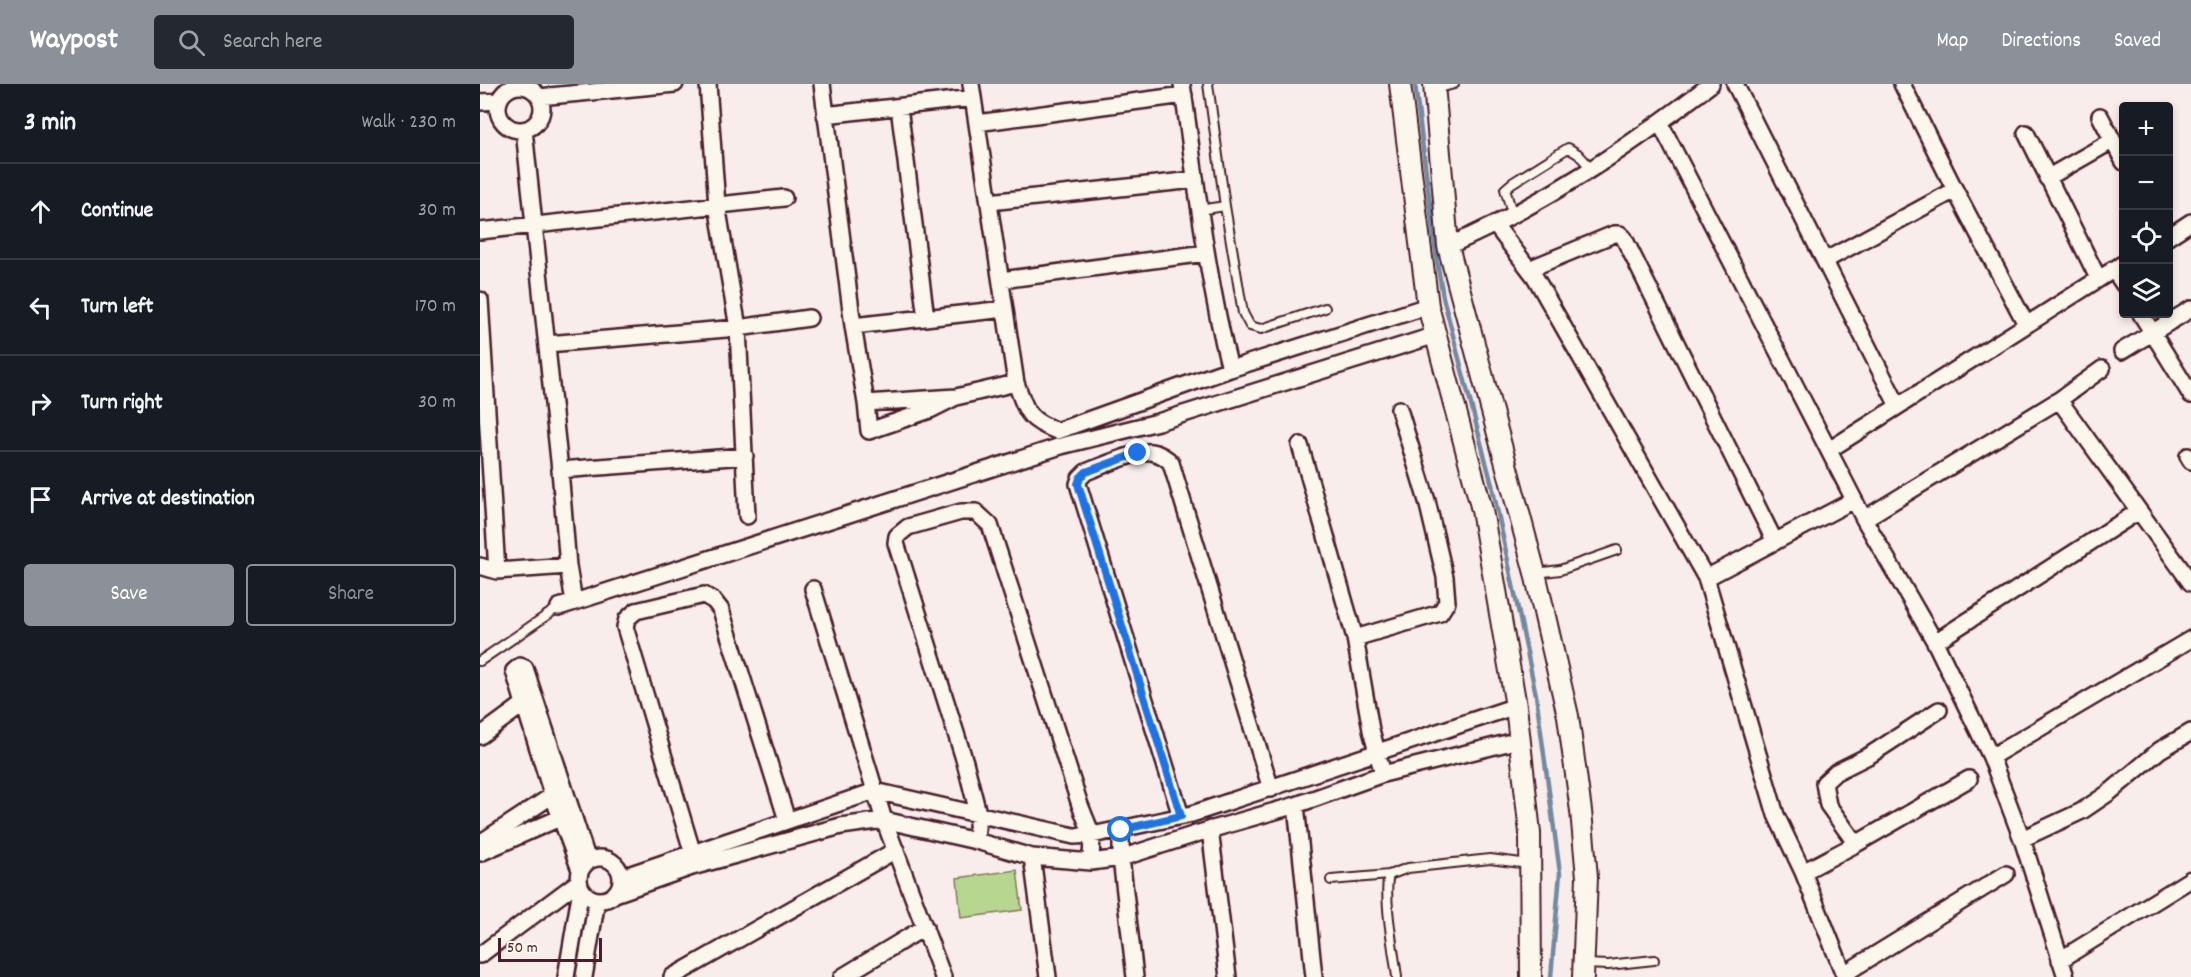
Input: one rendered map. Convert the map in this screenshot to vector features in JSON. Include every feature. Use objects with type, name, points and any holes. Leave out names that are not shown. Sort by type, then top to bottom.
[{"type":"street","points":[[539,97],[675,84]]},
{"type":"street","points":[[708,84],[717,205],[738,328],[747,516]]},
{"type":"street","points":[[822,84],[869,437],[956,397]]},
{"type":"street","points":[[1400,84],[1428,306],[1482,510],[1516,706],[1530,833],[1531,977]]},
{"type":"street","points":[[1448,246],[1496,226],[1592,169],[1660,123],[1711,84]]},
{"type":"street","points":[[1735,84],[1898,406]]},
{"type":"street","points":[[1902,84],[1954,190],[2026,324]]},
{"type":"street","points":[[516,86],[529,88],[539,97],[542,104],[540,117],[536,123],[524,130],[516,130],[503,122],[498,108],[502,94],[516,86]]},
{"type":"street","points":[[1435,87],[1448,246],[1535,573],[1568,716],[1587,877],[1584,971]]},
{"type":"street","points":[[977,123],[1183,90],[1206,253],[1230,369]]},
{"type":"street","points":[[825,115],[899,107],[972,91],[1016,383],[1028,415],[1041,425],[1057,431],[1230,369],[1428,306]]},
{"type":"street","points":[[480,102],[499,101]]},
{"type":"street","points":[[899,107],[926,318]]},
{"type":"street","points":[[2100,116],[2121,156]]},
{"type":"street","points":[[1660,123],[1864,519],[1935,642],[1991,757],[2022,839],[2066,977]]},
{"type":"street","points":[[524,130],[568,566],[574,602]]},
{"type":"street","points":[[2025,133],[2098,278]]},
{"type":"street","points":[[2047,178],[2112,141]]},
{"type":"street","points":[[989,202],[1194,180]]},
{"type":"street","points":[[1826,260],[1954,190]]},
{"type":"street","points":[[480,231],[784,198]]},
{"type":"street","points":[[2173,234],[2190,223]]},
{"type":"street","points":[[1496,226],[1529,269],[1706,578],[1776,815],[1803,872],[1844,976],[2006,874]]},
{"type":"street","points":[[1529,269],[1614,234],[1620,234],[1775,542]]},
{"type":"street","points":[[1001,280],[1206,253]]},
{"type":"street","points":[[1829,450],[2118,266]]},
{"type":"street","points":[[480,300],[497,571]]},
{"type":"street","points":[[853,326],[1005,309]]},
{"type":"street","points":[[2122,351],[2191,309]]},
{"type":"street","points":[[547,344],[738,328],[809,318]]},
{"type":"street","points":[[2144,318],[2191,395]]},
{"type":"street","points":[[559,607],[1061,446],[1158,422],[1436,335]]},
{"type":"street","points":[[1864,519],[2059,400],[2102,369]]},
{"type":"street","points":[[866,403],[956,397],[1016,383]]},
{"type":"street","points":[[2059,400],[2191,583]]},
{"type":"street","points":[[1355,638],[1440,614],[1448,602],[1445,577],[1426,501],[1399,410]]},
{"type":"street","points":[[1300,445],[1355,638],[1376,751],[1383,774]]},
{"type":"street","points":[[1228,977],[1204,831],[1187,815],[1078,484],[1086,472],[1138,453],[1152,452],[1172,463],[1271,789]]},
{"type":"street","points":[[560,470],[745,456]]},
{"type":"street","points":[[1706,578],[1854,500]]},
{"type":"street","points":[[976,840],[978,813],[965,762],[896,543],[901,532],[908,527],[969,511],[983,516],[990,525],[1080,805],[1092,835],[1091,862]]},
{"type":"street","points":[[1935,642],[2139,511]]},
{"type":"street","points":[[480,566],[497,571],[568,566]]},
{"type":"street","points":[[813,589],[884,820],[943,977]]},
{"type":"street","points":[[693,854],[625,627],[627,619],[636,611],[704,595],[714,601],[721,610],[787,820]]},
{"type":"street","points":[[1991,757],[2191,639]]},
{"type":"street","points":[[480,736],[530,700],[567,815],[582,875],[585,894],[597,900],[610,898],[619,889],[622,877],[612,861],[600,857],[582,875],[480,955]]},
{"type":"street","points":[[622,877],[875,791],[1074,836],[1121,830],[1187,815],[1271,789],[1376,751],[1516,706]]},
{"type":"street","points":[[1856,844],[1828,806],[1824,783],[1836,772],[1870,755],[1939,710]]},
{"type":"street","points":[[2022,839],[2082,811],[2110,792],[2160,750],[2191,732]]},
{"type":"street","points":[[615,894],[692,867],[841,826],[884,820],[976,840],[1032,857],[1091,862],[1121,858],[1296,805],[1383,774],[1519,740]]},
{"type":"street","points":[[1803,872],[1969,778]]},
{"type":"street","points":[[480,843],[558,791]]},
{"type":"street","points":[[1296,805],[1314,977]]},
{"type":"street","points":[[480,853],[567,815]]},
{"type":"street","points":[[1121,830],[1121,858],[1135,977]]},
{"type":"street","points":[[672,977],[896,850]]},
{"type":"street","points":[[1032,857],[1048,977]]},
{"type":"street","points":[[566,977],[582,875]]},
{"type":"street","points":[[2060,960],[2191,879]]},
{"type":"street","points":[[584,977],[597,900]]},
{"type":"street","points":[[842,977],[925,927]]},
{"type":"lane","points":[[1208,84],[1243,313],[1250,326],[1261,329],[1325,308]]},
{"type":"lane","points":[[1435,87],[1454,84]]},
{"type":"lane","points":[[1513,216],[1505,189],[1568,148],[1578,154],[1592,169]]},
{"type":"lane","points":[[1199,210],[1225,206]]},
{"type":"lane","points":[[1535,573],[1560,570],[1617,550]]},
{"type":"lane","points":[[480,661],[559,607]]},
{"type":"lane","points":[[1331,880],[1389,875],[1408,868],[1490,860],[1530,864]]},
{"type":"lane","points":[[1389,875],[1386,884],[1396,977]]},
{"type":"lane","points":[[1584,971],[1608,965],[1654,960]]},
{"type":"green space","points":[[1017,870],[1022,910],[961,918],[957,878]]},
{"type":"waterway","points":[[1415,84],[1443,297],[1492,485],[1536,695],[1560,873],[1551,977]]},
{"type":"route","points":[[1121,830],[1181,816],[1078,484],[1086,472],[1138,453]]}]
